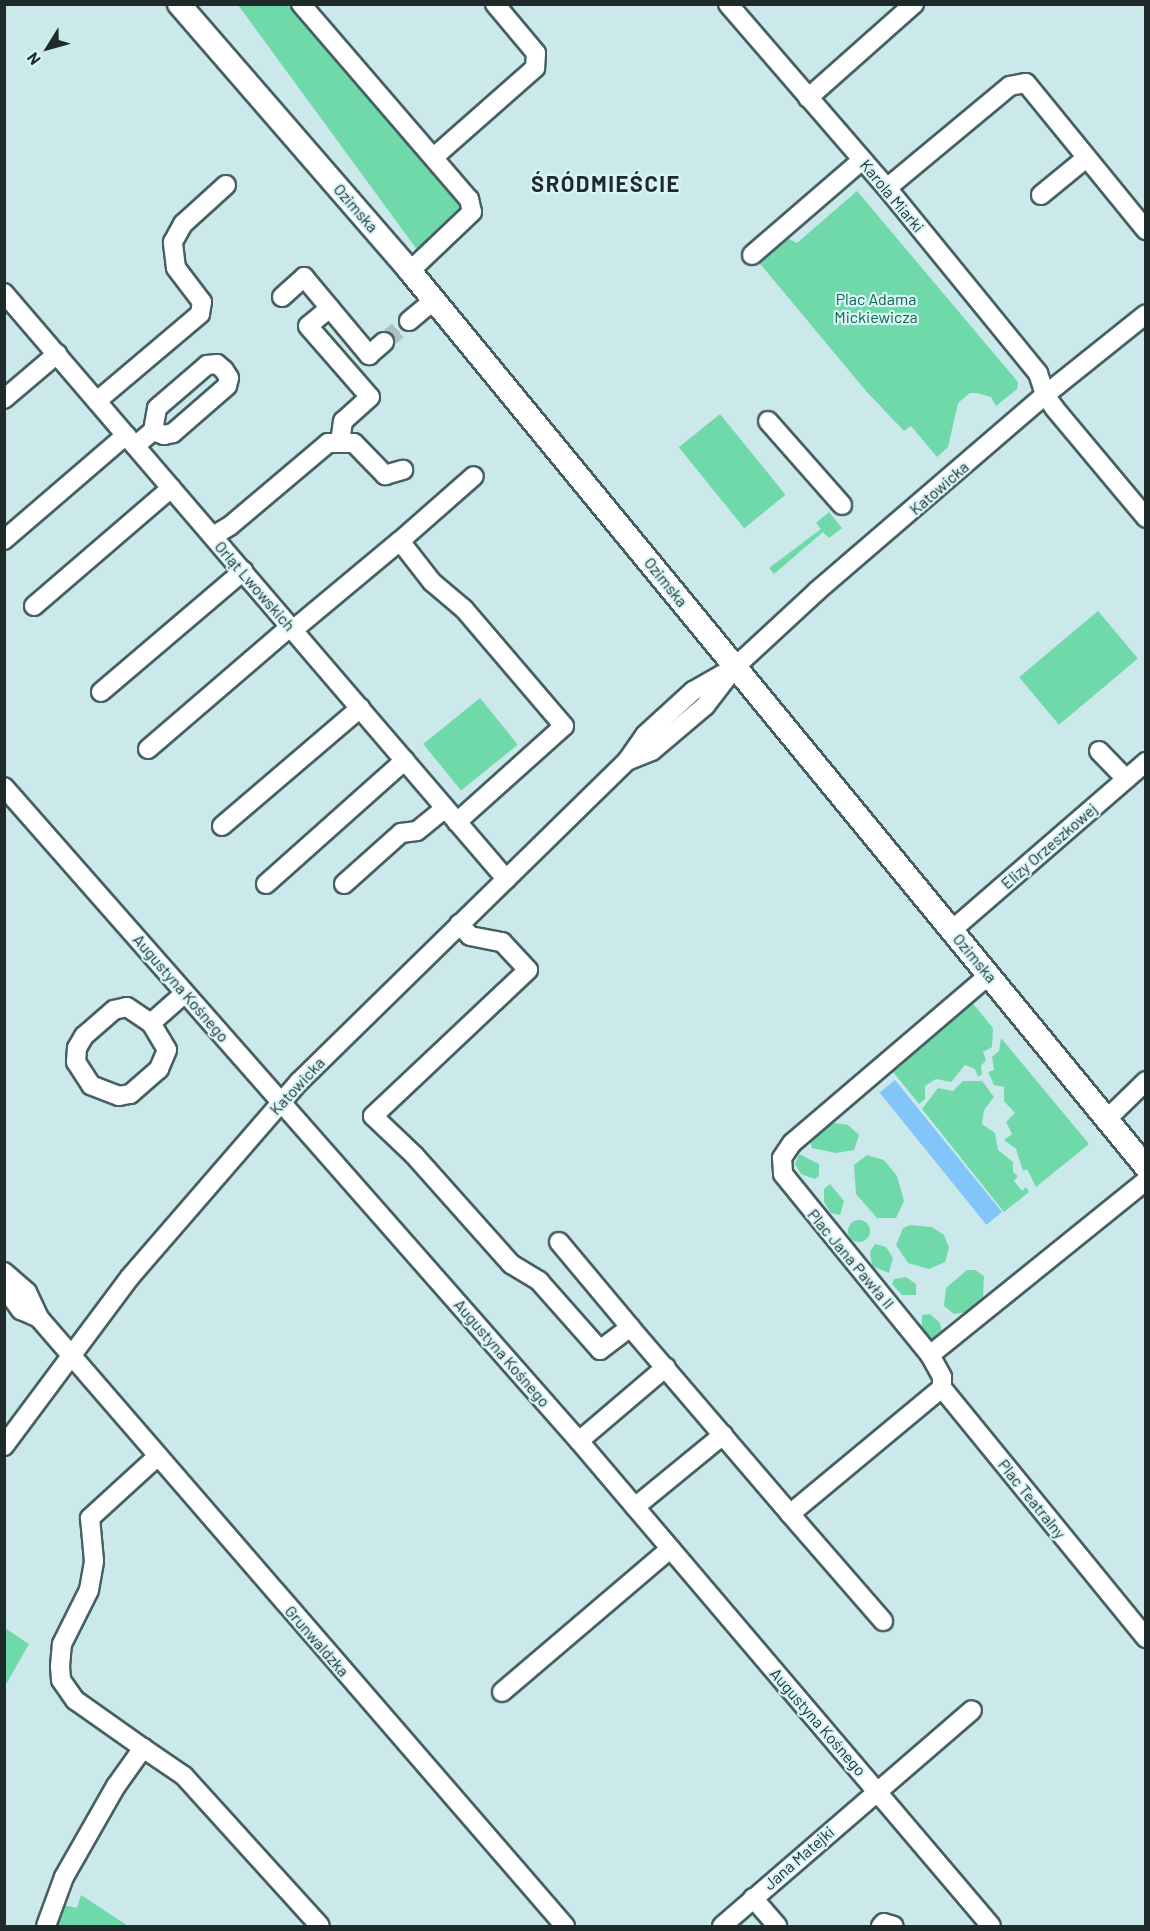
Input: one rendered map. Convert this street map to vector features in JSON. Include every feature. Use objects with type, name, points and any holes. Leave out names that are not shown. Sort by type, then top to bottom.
[{"type":"main road","name":"Ozimska","points":[[179,4],[410,271],[1146,1167]]},
{"type":"street","points":[[301,4],[469,199],[472,212],[410,271]]},
{"type":"street","points":[[434,157],[534,69],[536,52],[495,4]]},
{"type":"street","name":"Karola Miarki","points":[[729,4],[887,188],[1038,373],[1045,395],[1146,518]]},
{"type":"street","points":[[808,98],[914,4]]},
{"type":"street","points":[[887,188],[1010,86],[1026,83],[1146,230]]},
{"type":"street","points":[[1041,195],[1086,158]]},
{"type":"street","points":[[752,255],[862,160]]},
{"type":"street","points":[[97,401],[200,314],[202,302],[178,274],[172,248],[183,224],[226,185]]},
{"type":"street","points":[[282,297],[304,277],[369,355],[384,342]]},
{"type":"street","name":"Orląt Lwowskich","points":[[6,299],[57,354],[506,879]]},
{"type":"street","points":[[409,321],[434,300]]},
{"type":"street","points":[[330,308],[308,326],[370,397],[343,421],[340,443]]},
{"type":"street","name":"Katowicka","points":[[4,1446],[72,1353],[157,1245],[280,1103],[459,924],[627,761],[651,751],[705,706],[735,667],[1045,395],[1146,314]]},
{"type":"street","points":[[4,399],[57,354]]},
{"type":"street","points":[[768,421],[842,505]]},
{"type":"street","points":[[4,540],[131,441],[153,430]]},
{"type":"street","points":[[213,536],[231,525],[328,442],[354,443],[384,475],[403,470]]},
{"type":"street","points":[[148,749],[400,541],[474,476]]},
{"type":"street","points":[[34,606],[171,488]]},
{"type":"street","points":[[400,541],[564,726],[457,822]]},
{"type":"street","points":[[101,692],[243,571]]},
{"type":"street","points":[[222,826],[360,708]]},
{"type":"street","points":[[1099,750],[1126,779]]},
{"type":"street","points":[[266,884],[405,760]]},
{"type":"street","name":"Elizy Orzeszkowej","points":[[952,930],[1146,762]]},
{"type":"street","name":"Augustyna Kośnego","points":[[4,787],[579,1441],[991,1926]]},
{"type":"street","points":[[344,884],[401,833],[417,831],[445,807]]},
{"type":"street","points":[[459,924],[470,936],[502,942],[528,970],[372,1116],[414,1155],[511,1264],[539,1281],[600,1350],[630,1327]]},
{"type":"street","name":"Plac Jana Pawła II","points":[[930,1355],[783,1174],[786,1151],[989,975]]},
{"type":"street","points":[[151,1023],[185,993]]},
{"type":"street","points":[[127,1007],[151,1023],[167,1050],[159,1069],[130,1094],[119,1096],[92,1085],[76,1062],[77,1048],[84,1036],[114,1010],[127,1007]]},
{"type":"street","points":[[1106,1120],[1146,1081]]},
{"type":"street","points":[[930,1355],[1146,1181]]},
{"type":"street","points":[[559,1242],[883,1621]]},
{"type":"street","points":[[4,1272],[27,1292],[39,1318]]},
{"type":"street","points":[[4,1287],[21,1310],[39,1318]]},
{"type":"street","name":"Grunwaldzka","points":[[39,1318],[72,1353],[158,1456],[565,1926]]},
{"type":"street","name":"Plac Teatralny","points":[[930,1355],[942,1377],[942,1388],[1146,1638]]},
{"type":"street","points":[[579,1441],[666,1367]]},
{"type":"street","points":[[790,1514],[942,1388]]},
{"type":"street","points":[[635,1507],[723,1435]]},
{"type":"street","points":[[158,1456],[90,1518],[94,1561],[89,1590],[62,1644],[60,1666],[62,1680],[75,1700],[184,1776],[320,1926]]},
{"type":"street","points":[[502,1692],[670,1549]]},
{"type":"street","name":"Jana Matejki","points":[[722,1926],[972,1710]]},
{"type":"street","points":[[46,1926],[64,1877],[116,1786],[143,1748]]},
{"type":"street","points":[[753,1898],[777,1926]]},
{"type":"street","points":[[881,1926],[894,1926]]},
{"type":"green space","points":[[238,5],[290,5],[463,209],[418,251]]},
{"type":"green space","name":"Plac Adama Mickiewicza","points":[[857,191],[1018,382],[1017,389],[996,406],[991,397],[977,393],[970,393],[958,403],[948,447],[937,457],[911,426],[904,431],[866,391],[757,260],[785,237],[797,243]]},
{"type":"green space","points":[[720,414],[785,495],[744,528],[679,447]]},
{"type":"green space","points":[[829,512],[842,528],[829,538],[823,532],[774,574],[769,568],[821,529],[816,523]]},
{"type":"green space","points":[[1098,611],[1138,658],[1059,725],[1019,677]]},
{"type":"green space","points":[[480,698],[518,745],[461,791],[423,744]]},
{"type":"green space","points":[[970,1000],[993,1028],[992,1047],[983,1052],[986,1060],[981,1066],[982,1074],[978,1077],[975,1069],[965,1065],[951,1082],[936,1079],[925,1086],[925,1099],[919,1104],[889,1067]]},
{"type":"green space","points":[[1001,1038],[1089,1144],[1036,1187],[1027,1169],[1023,1171],[1016,1149],[1004,1140],[1012,1134],[1006,1122],[1015,1113],[1004,1101],[1004,1087],[994,1085],[988,1072],[994,1070],[992,1057],[999,1051]]},
{"type":"green space","points":[[963,1081],[982,1081],[994,1097],[984,1110],[982,1124],[995,1133],[998,1150],[1013,1162],[1013,1172],[1018,1176],[1014,1181],[1022,1191],[1026,1187],[1029,1192],[1004,1212],[922,1109],[938,1088],[953,1091]]},
{"type":"green space","points":[[835,1123],[848,1125],[859,1135],[854,1150],[836,1153],[812,1148],[810,1140],[815,1134]]},
{"type":"green space","points":[[799,1154],[819,1164],[819,1176],[815,1179],[801,1174],[795,1164]]},
{"type":"green space","points":[[867,1155],[884,1160],[897,1176],[904,1201],[896,1218],[877,1218],[856,1194],[854,1165]]},
{"type":"green space","points":[[830,1184],[844,1201],[840,1215],[831,1213],[824,1202],[824,1189]]},
{"type":"green space","points":[[859,1220],[867,1223],[870,1231],[867,1239],[859,1242],[851,1239],[848,1231],[851,1223]]},
{"type":"green space","points":[[910,1225],[932,1227],[944,1235],[949,1248],[945,1262],[929,1269],[908,1263],[896,1245],[903,1228]]},
{"type":"green space","points":[[875,1244],[886,1247],[893,1258],[889,1273],[872,1266],[870,1252]]},
{"type":"green space","points":[[967,1270],[975,1270],[984,1276],[983,1298],[966,1312],[954,1314],[944,1306],[946,1288]]},
{"type":"green space","points":[[906,1277],[916,1284],[916,1295],[902,1295],[892,1284],[894,1279]]},
{"type":"green space","points":[[930,1314],[940,1323],[942,1332],[935,1341],[926,1336],[922,1326],[922,1315]]},
{"type":"green space","points":[[5,1628],[29,1644],[5,1686]]},
{"type":"green space","points":[[81,1895],[128,1926],[58,1926],[63,1905],[77,1908]]},
{"type":"water","points":[[895,1080],[1002,1212],[986,1225],[879,1093]]},
{"type":"tunnel","points":[[384,342],[409,321]]},
{"type":"district","name":"ŚRÓDMIEŚCIE","points":[[606,184]]}]
